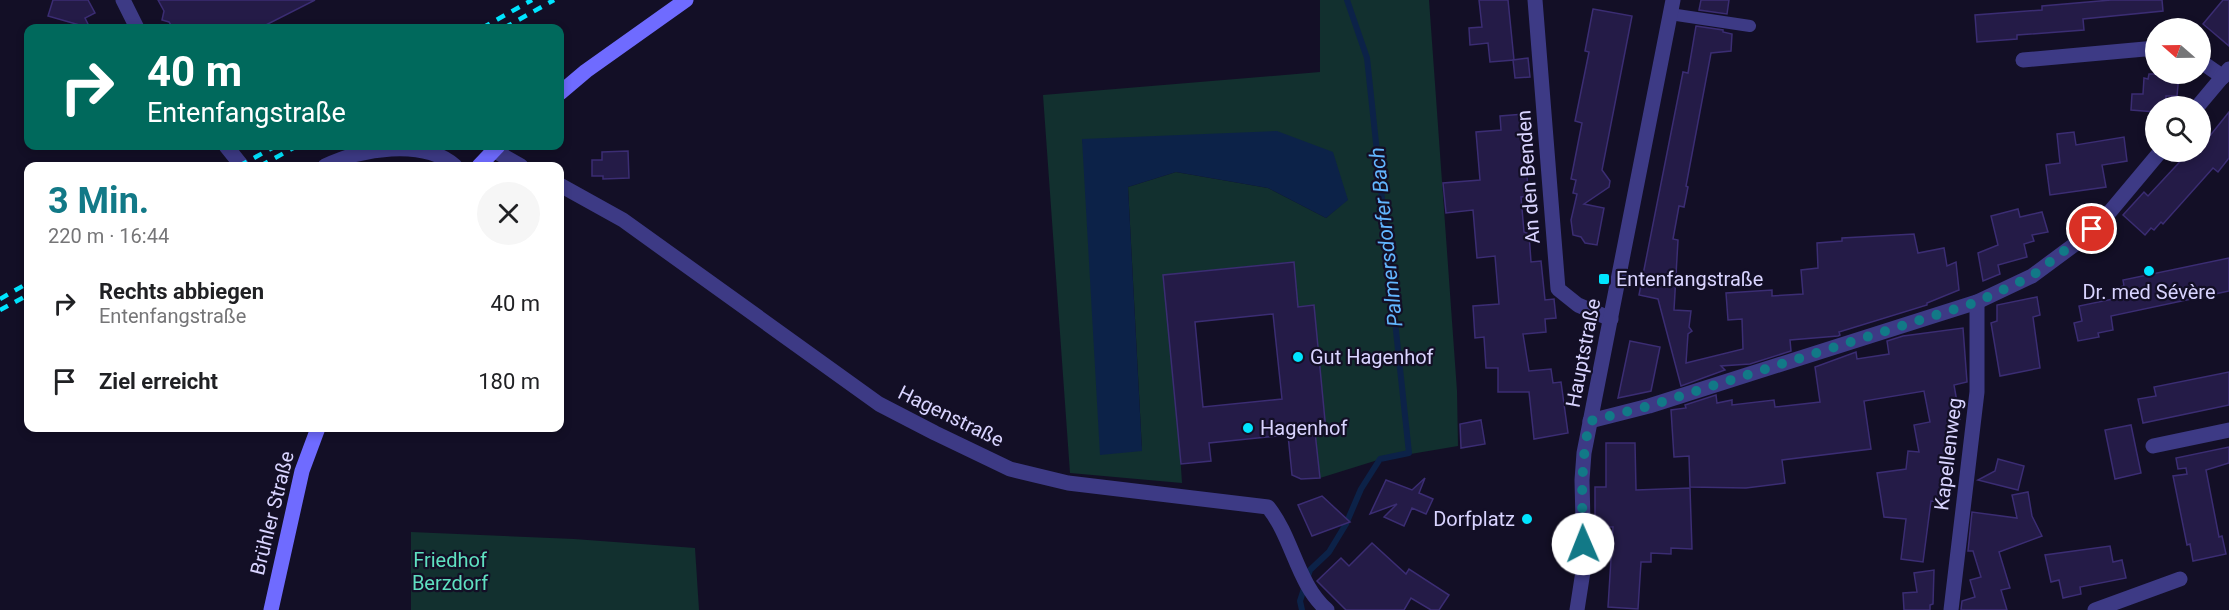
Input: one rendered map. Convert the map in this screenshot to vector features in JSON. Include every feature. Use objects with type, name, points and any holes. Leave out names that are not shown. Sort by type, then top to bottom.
[{"type":"main road","points":[[564,90],[586,71],[686,0]]},
{"type":"main road","points":[[483,162],[494,150]]},
{"type":"main road","name":"Brühler Straße","points":[[271,610],[302,471],[317,432]]},
{"type":"street","points":[[123,0],[135,24]]},
{"type":"street","name":"An den Benden","points":[[1535,0],[1558,289],[1578,305],[1611,319]]},
{"type":"street","name":"Hauptstraße","points":[[1577,610],[1584,565],[1582,480],[1584,453],[1671,7]]},
{"type":"street","points":[[2023,60],[2145,49]]},
{"type":"street","points":[[2206,96],[2226,73],[2211,66]]},
{"type":"street","points":[[229,150],[239,162]]},
{"type":"street","points":[[337,162],[374,150]]},
{"type":"street","points":[[398,150],[420,151],[450,162]]},
{"type":"street","points":[[499,150],[515,162]]},
{"type":"street","points":[[1590,421],[1649,406],[1977,302],[2032,276],[2082,239],[2103,220],[2152,162]]},
{"type":"street","name":"Hagenstraße","points":[[564,187],[623,220],[879,404],[1010,469],[1068,483],[1268,507],[1277,518],[1298,566],[1322,606]]},
{"type":"street","name":"Kapellenweg","points":[[1951,610],[1977,392],[1977,302]]},
{"type":"street","points":[[2153,446],[2229,430]]},
{"type":"street","points":[[2096,610],[2180,579]]},
{"type":"lane","points":[[1671,7],[1750,26]]},
{"type":"green space","points":[[1320,0],[1429,0],[1457,391],[1458,446],[1381,459],[1320,478],[1315,432],[1326,431],[1314,306],[1298,307],[1293,262],[1163,275],[1182,483],[1070,473],[1043,95],[1320,72]],"holes":[[[1082,139],[1348,199],[1326,218],[1268,188],[1176,172],[1128,187],[1142,450]]]},
{"type":"green space","name":"Friedhof Berzdorf","points":[[411,532],[574,539],[695,548],[699,610],[411,610]]},
{"type":"water","points":[[1277,131],[1333,152],[1348,200],[1326,218],[1268,188],[1176,172],[1128,187],[1142,451],[1100,455],[1082,139]]},
{"type":"building","points":[[53,0],[88,0],[95,13],[85,18],[88,24],[76,24],[48,16]]},
{"type":"building","points":[[158,0],[315,0],[268,24],[170,24],[162,20],[164,11]]},
{"type":"building","points":[[1479,0],[1508,0],[1514,60],[1490,62],[1488,43],[1470,45],[1469,28],[1482,27]]},
{"type":"building","points":[[1701,0],[1729,0],[1727,14],[1699,10]]},
{"type":"building","points":[[2111,0],[2162,0],[2163,11],[2083,19],[2084,30],[2017,35],[2017,39],[1977,42],[1975,15],[2042,10],[2042,6]]},
{"type":"building","points":[[2223,0],[2229,0],[2229,46],[2211,31],[2211,18],[2208,18]]},
{"type":"building","points":[[1593,9],[1632,16],[1602,170],[1610,181],[1609,187],[1584,204],[1604,208],[1597,245],[1585,243],[1581,237],[1573,235],[1571,220],[1577,194],[1573,193],[1576,180],[1571,179],[1582,123],[1575,121],[1589,52],[1585,51]]},
{"type":"building","points":[[1696,26],[1723,30],[1723,32],[1732,34],[1731,51],[1711,53],[1684,207],[1679,206],[1673,239],[1678,240],[1674,310],[1691,311],[1689,327],[1692,331],[1688,334],[1686,363],[1743,349],[1742,319],[1728,320],[1726,293],[1772,290],[1772,296],[1803,294],[1801,270],[1818,268],[1817,243],[1842,241],[1842,238],[1914,234],[1918,253],[1944,248],[1947,266],[1956,262],[1959,290],[1927,303],[1927,305],[1839,332],[1838,336],[1790,340],[1791,351],[1750,364],[1721,366],[1725,370],[1681,386],[1658,299],[1639,295],[1683,72],[1688,73]]},
{"type":"building","points":[[1528,58],[1530,77],[1515,78],[1513,60]]},
{"type":"building","points":[[2144,78],[2145,84],[2178,84],[2177,96],[2145,96],[2145,111],[2131,110],[2132,94],[2143,94]]},
{"type":"building","points":[[2229,112],[2229,158],[2218,172],[2213,168],[2163,224],[2161,222],[2154,230],[2151,228],[2145,235],[2123,215],[2144,192],[2148,196],[2180,162],[2211,162],[2211,134]]},
{"type":"building","points":[[1524,114],[1526,138],[1523,138],[1529,196],[1521,197],[1524,232],[1529,234],[1531,262],[1541,261],[1545,300],[1554,299],[1556,318],[1545,319],[1546,332],[1523,334],[1529,371],[1551,369],[1553,383],[1561,382],[1568,433],[1534,439],[1529,392],[1498,392],[1498,368],[1486,368],[1484,337],[1475,338],[1473,306],[1499,304],[1495,256],[1477,258],[1473,210],[1446,213],[1443,183],[1480,180],[1476,132],[1501,130],[1500,116]]},
{"type":"building","points":[[2074,132],[2076,145],[2124,137],[2127,161],[2102,165],[2106,187],[2050,195],[2046,165],[2060,163],[2057,134]]},
{"type":"building","points":[[628,151],[629,178],[603,179],[603,176],[592,176],[592,160],[602,160],[602,152]]},
{"type":"building","points":[[2018,209],[2020,217],[2042,212],[2048,232],[2032,235],[2034,241],[2024,244],[2027,257],[1998,265],[2000,274],[1983,281],[1978,253],[1998,245],[1991,216]]},
{"type":"building","points":[[2229,258],[2229,291],[2111,316],[2113,330],[2098,333],[2099,337],[2078,341],[2074,323],[2082,321],[2079,306],[2118,298],[2115,288],[2124,286],[2123,280]]},
{"type":"building","name":"Gut Hagenhof","points":[[1294,262],[1298,307],[1314,305],[1326,431],[1315,432],[1320,478],[1301,479],[1292,475],[1288,435],[1209,443],[1211,461],[1181,464],[1163,275]],"holes":[[[1273,314],[1282,399],[1203,407],[1195,322]]]},
{"type":"building","points":[[2037,297],[2040,315],[2033,317],[2040,368],[2000,376],[1991,323],[1997,321],[1997,305]]},
{"type":"building","points":[[1963,328],[1967,382],[1954,385],[1960,419],[1953,420],[1951,452],[1946,452],[1941,502],[1931,501],[1923,562],[1901,559],[1906,519],[1884,517],[1877,473],[1906,469],[1908,451],[1919,452],[1914,425],[1930,422],[1924,391],[1864,401],[1871,449],[1782,460],[1785,483],[1746,488],[1690,487],[1689,456],[1674,457],[1671,410],[1686,408],[1685,405],[1716,395],[1717,403],[1732,400],[1732,405],[1774,400],[1775,407],[1820,402],[1815,367],[1856,352],[1857,359],[1889,354],[1887,341],[1903,336]]},
{"type":"building","points":[[1630,341],[1660,347],[1651,391],[1618,398]]},
{"type":"building","points":[[2229,372],[2229,405],[2143,423],[2138,399],[2156,396],[2154,387]]},
{"type":"building","points":[[1481,420],[1485,444],[1461,448],[1460,424]]},
{"type":"building","points":[[2131,425],[2141,473],[2115,479],[2105,430]]},
{"type":"building","points":[[1606,443],[1635,443],[1636,490],[1690,488],[1692,549],[1671,548],[1671,554],[1651,553],[1651,562],[1641,562],[1638,609],[1608,607],[1613,527],[1595,527],[1595,487],[1606,487]]},
{"type":"building","points":[[2229,447],[2229,463],[2206,470],[2219,537],[2222,536],[2226,554],[2193,561],[2190,544],[2187,545],[2173,476],[2187,474],[2186,468],[2178,469],[2176,458]]},
{"type":"building","points":[[1998,459],[2024,466],[2018,490],[1978,480],[1995,471]]},
{"type":"building","points":[[1425,478],[1419,493],[1433,499],[1426,514],[1412,508],[1404,526],[1384,517],[1397,504],[1370,514],[1386,480],[1412,490]]},
{"type":"building","points":[[2028,492],[2032,516],[2042,536],[1999,552],[2010,588],[2001,590],[2007,610],[1961,610],[1962,601],[1975,597],[1970,580],[1981,577],[1973,551],[1968,551],[1972,512],[2017,518],[2012,495]]},
{"type":"building","points":[[1322,496],[1350,522],[1312,536],[1298,505]]},
{"type":"building","points":[[1372,543],[1406,574],[1409,569],[1449,595],[1439,610],[1431,610],[1411,598],[1404,610],[1346,610],[1317,581],[1341,558],[1349,566]]},
{"type":"building","points":[[2110,546],[2113,562],[2122,560],[2126,578],[2080,587],[2081,594],[2063,598],[2059,580],[2051,582],[2045,555]]},
{"type":"building","points":[[1934,570],[1933,604],[1930,605],[1930,610],[1904,610],[1903,593],[1917,592],[1914,573]]},
{"type":"waterway","name":"Palmersdorfer Bach","points":[[1302,610],[1300,601],[1310,570],[1329,552],[1346,524],[1361,489],[1380,459],[1409,453],[1367,58],[1347,0]]},
{"type":"railway","points":[[489,24],[532,0]]},
{"type":"railway","points":[[511,24],[554,0]]},
{"type":"railway","points":[[246,162],[269,150]]},
{"type":"railway","points":[[267,162],[290,150]]},
{"type":"railway","points":[[0,299],[24,285]]},
{"type":"railway","points":[[0,310],[24,297]]},
{"type":"place","name":"Dr. med Sévère","points":[[2149,271]]},
{"type":"place","name":"Entenfangstraße","points":[[1604,279]]},
{"type":"place","name":"Gut Hagenhof","points":[[1298,357]]},
{"type":"place","name":"Hagenhof","points":[[1248,428]]},
{"type":"place","name":"Dorfplatz","points":[[1527,519]]},
{"type":"route","points":[[1583,544],[1582,480],[1590,421],[1649,406],[1977,302],[2032,276],[2092,229]]}]
